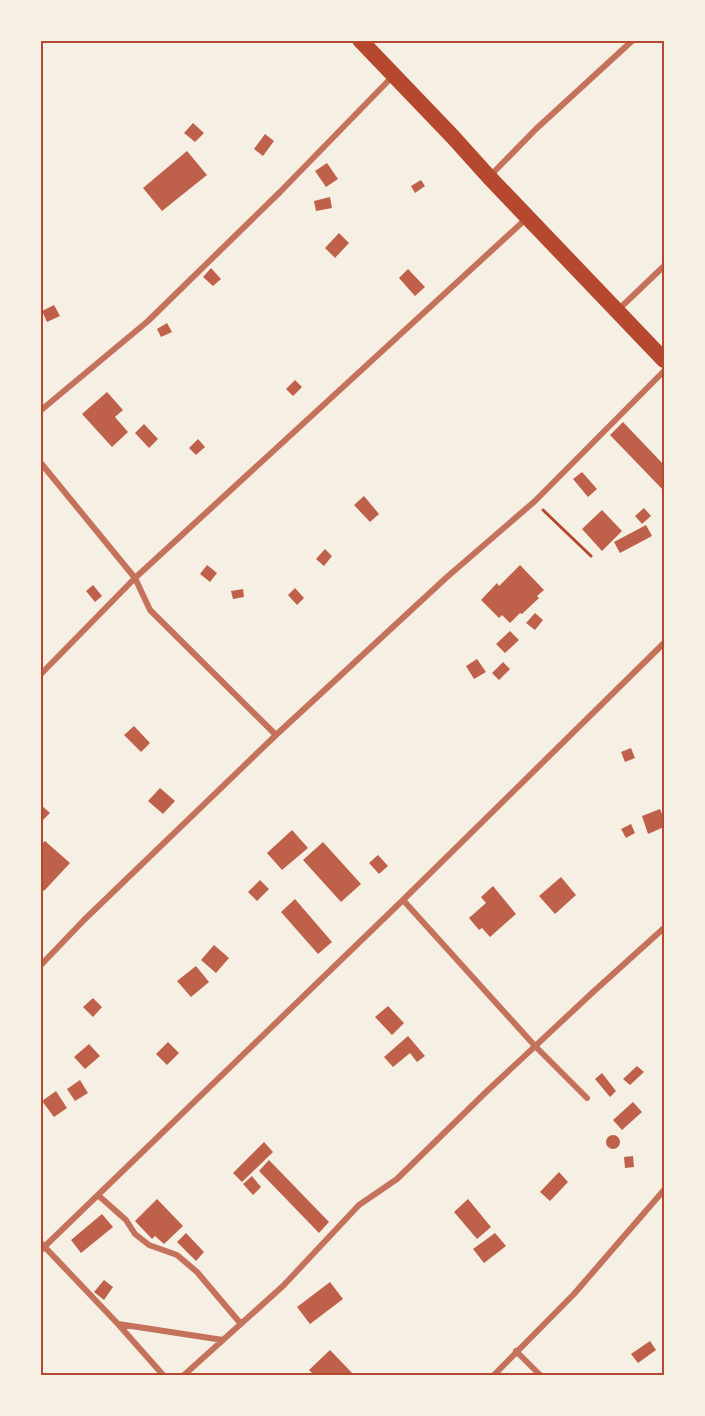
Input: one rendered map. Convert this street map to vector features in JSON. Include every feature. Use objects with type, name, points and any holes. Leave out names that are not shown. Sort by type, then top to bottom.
[{"type":"highway","points":[[360,40],[664,360]]},
{"type":"street","points":[[489,177],[536,129],[633,40]]},
{"type":"street","points":[[40,411],[148,321],[280,192],[393,76]]},
{"type":"street","points":[[40,675],[135,578],[527,217]]},
{"type":"street","points":[[618,311],[664,266]]},
{"type":"street","points":[[40,966],[84,920],[276,735],[447,577],[535,501],[664,371]]},
{"type":"street","points":[[40,462],[135,578],[150,610],[276,735]]},
{"type":"street","points":[[164,1376],[118,1323],[42,1246],[99,1196],[664,643]]},
{"type":"street","points":[[403,900],[535,1046],[587,1098]]},
{"type":"street","points":[[183,1376],[283,1286],[359,1205],[397,1179],[535,1046],[664,928]]},
{"type":"street","points":[[493,1376],[574,1294],[664,1192]]},
{"type":"street","points":[[99,1196],[149,1245],[177,1255],[197,1272],[241,1324]]},
{"type":"street","points":[[118,1323],[223,1340]]},
{"type":"street","points":[[516,1351],[541,1376]]},
{"type":"path","points":[[535,501],[591,556]]},
{"type":"building","points":[[193,123],[204,133],[195,142],[184,133]]},
{"type":"building","points":[[265,134],[274,141],[263,156],[254,149]]},
{"type":"building","points":[[187,151],[207,175],[162,211],[143,188]]},
{"type":"building","points":[[327,163],[338,179],[326,187],[315,171]]},
{"type":"building","points":[[421,180],[425,186],[415,193],[411,186]]},
{"type":"building","points":[[330,197],[332,208],[316,211],[314,201]]},
{"type":"building","points":[[339,233],[349,243],[335,258],[325,248]]},
{"type":"building","points":[[211,268],[221,279],[213,286],[203,277]]},
{"type":"building","points":[[408,269],[425,287],[415,296],[399,278]]},
{"type":"building","points":[[54,305],[60,316],[47,322],[42,311]]},
{"type":"building","points":[[167,323],[172,332],[161,337],[157,329]]},
{"type":"building","points":[[295,380],[302,387],[293,396],[286,389]]},
{"type":"building","points":[[107,392],[123,410],[115,417],[128,432],[112,447],[82,414]]},
{"type":"building","points":[[623,422],[664,465],[664,491],[610,435]]},
{"type":"building","points":[[144,424],[158,439],[149,448],[135,433]]},
{"type":"building","points":[[198,439],[205,447],[196,455],[189,448]]},
{"type":"building","points":[[582,472],[597,489],[588,497],[573,479]]},
{"type":"building","points":[[364,496],[379,514],[370,522],[354,505]]},
{"type":"building","points":[[644,508],[651,516],[642,524],[635,516]]},
{"type":"building","points":[[602,510],[622,531],[602,551],[582,529]]},
{"type":"building","points":[[646,525],[652,536],[620,553],[614,542]]},
{"type":"building","points":[[325,549],[332,556],[324,566],[316,559]]},
{"type":"building","points":[[207,565],[217,573],[210,582],[200,574]]},
{"type":"building","points":[[520,565],[544,590],[537,596],[539,598],[510,623],[502,615],[499,618],[481,600],[497,583],[499,586]]},
{"type":"building","points":[[93,585],[102,596],[95,602],[86,591]]},
{"type":"building","points":[[295,588],[304,598],[297,605],[288,595]]},
{"type":"building","points":[[243,589],[244,597],[233,599],[231,591]]},
{"type":"building","points":[[535,613],[543,620],[535,630],[526,623]]},
{"type":"building","points":[[510,631],[519,640],[505,653],[496,644]]},
{"type":"building","points":[[477,659],[486,672],[474,679],[466,666]]},
{"type":"building","points":[[503,662],[510,669],[499,680],[492,673]]},
{"type":"building","points":[[134,726],[150,743],[141,752],[124,735]]},
{"type":"building","points":[[631,748],[635,758],[625,762],[621,752]]},
{"type":"building","points":[[160,788],[175,801],[163,814],[148,801]]},
{"type":"building","points":[[40,804],[50,813],[40,823]]},
{"type":"building","points":[[660,809],[664,827],[648,834],[642,816]]},
{"type":"building","points":[[631,824],[635,833],[626,838],[621,829]]},
{"type":"building","points":[[292,830],[308,848],[282,870],[267,853]]},
{"type":"building","points":[[45,841],[70,863],[44,891],[40,887],[40,845]]},
{"type":"building","points":[[323,842],[361,884],[341,902],[303,860]]},
{"type":"building","points":[[378,855],[388,866],[379,874],[369,863]]},
{"type":"building","points":[[561,877],[576,895],[555,914],[539,896]]},
{"type":"building","points":[[260,880],[269,889],[257,901],[248,892]]},
{"type":"building","points":[[493,886],[516,914],[490,937],[482,928],[479,930],[469,918],[486,903],[481,897]]},
{"type":"building","points":[[295,899],[332,942],[318,954],[281,912]]},
{"type":"building","points":[[214,945],[229,958],[216,973],[201,960]]},
{"type":"building","points":[[196,966],[209,982],[191,997],[177,981]]},
{"type":"building","points":[[93,998],[102,1007],[93,1017],[83,1007]]},
{"type":"building","points":[[388,1006],[404,1023],[392,1035],[375,1017]]},
{"type":"building","points":[[408,1036],[425,1056],[417,1062],[410,1053],[393,1067],[384,1057]]},
{"type":"building","points":[[168,1042],[179,1053],[167,1065],[156,1054]]},
{"type":"building","points":[[89,1044],[100,1056],[85,1069],[74,1057]]},
{"type":"building","points":[[637,1066],[644,1072],[630,1085],[623,1079]]},
{"type":"building","points":[[602,1073],[616,1091],[610,1097],[595,1079]]},
{"type":"building","points":[[80,1080],[88,1093],[75,1101],[67,1089]]},
{"type":"building","points":[[56,1091],[67,1108],[54,1117],[42,1101]]},
{"type":"building","points":[[633,1102],[642,1112],[622,1130],[613,1120]]},
{"type":"building","points":[[613,1135],[618,1137],[620,1142],[618,1147],[613,1149],[608,1147],[606,1142],[608,1137]]},
{"type":"building","points":[[264,1142],[273,1152],[242,1182],[233,1173]]},
{"type":"building","points":[[633,1156],[634,1167],[625,1168],[624,1157]]},
{"type":"building","points":[[269,1160],[329,1222],[319,1233],[259,1171]]},
{"type":"building","points":[[559,1172],[568,1182],[550,1201],[540,1192]]},
{"type":"building","points":[[252,1176],[261,1187],[253,1195],[243,1184]]},
{"type":"building","points":[[157,1199],[183,1226],[164,1244],[155,1236],[152,1239],[135,1221]]},
{"type":"building","points":[[468,1199],[491,1227],[477,1239],[454,1212]]},
{"type":"building","points":[[102,1214],[113,1227],[81,1253],[71,1240]]},
{"type":"building","points":[[186,1233],[204,1252],[196,1261],[177,1242]]},
{"type":"building","points":[[495,1233],[506,1246],[484,1263],[473,1249]]},
{"type":"building","points":[[104,1280],[113,1287],[104,1300],[94,1292]]},
{"type":"building","points":[[330,1282],[343,1299],[310,1324],[297,1307]]},
{"type":"building","points":[[650,1341],[656,1350],[638,1363],[631,1354]]},
{"type":"building","points":[[330,1350],[355,1376],[315,1376],[309,1370]]}]
